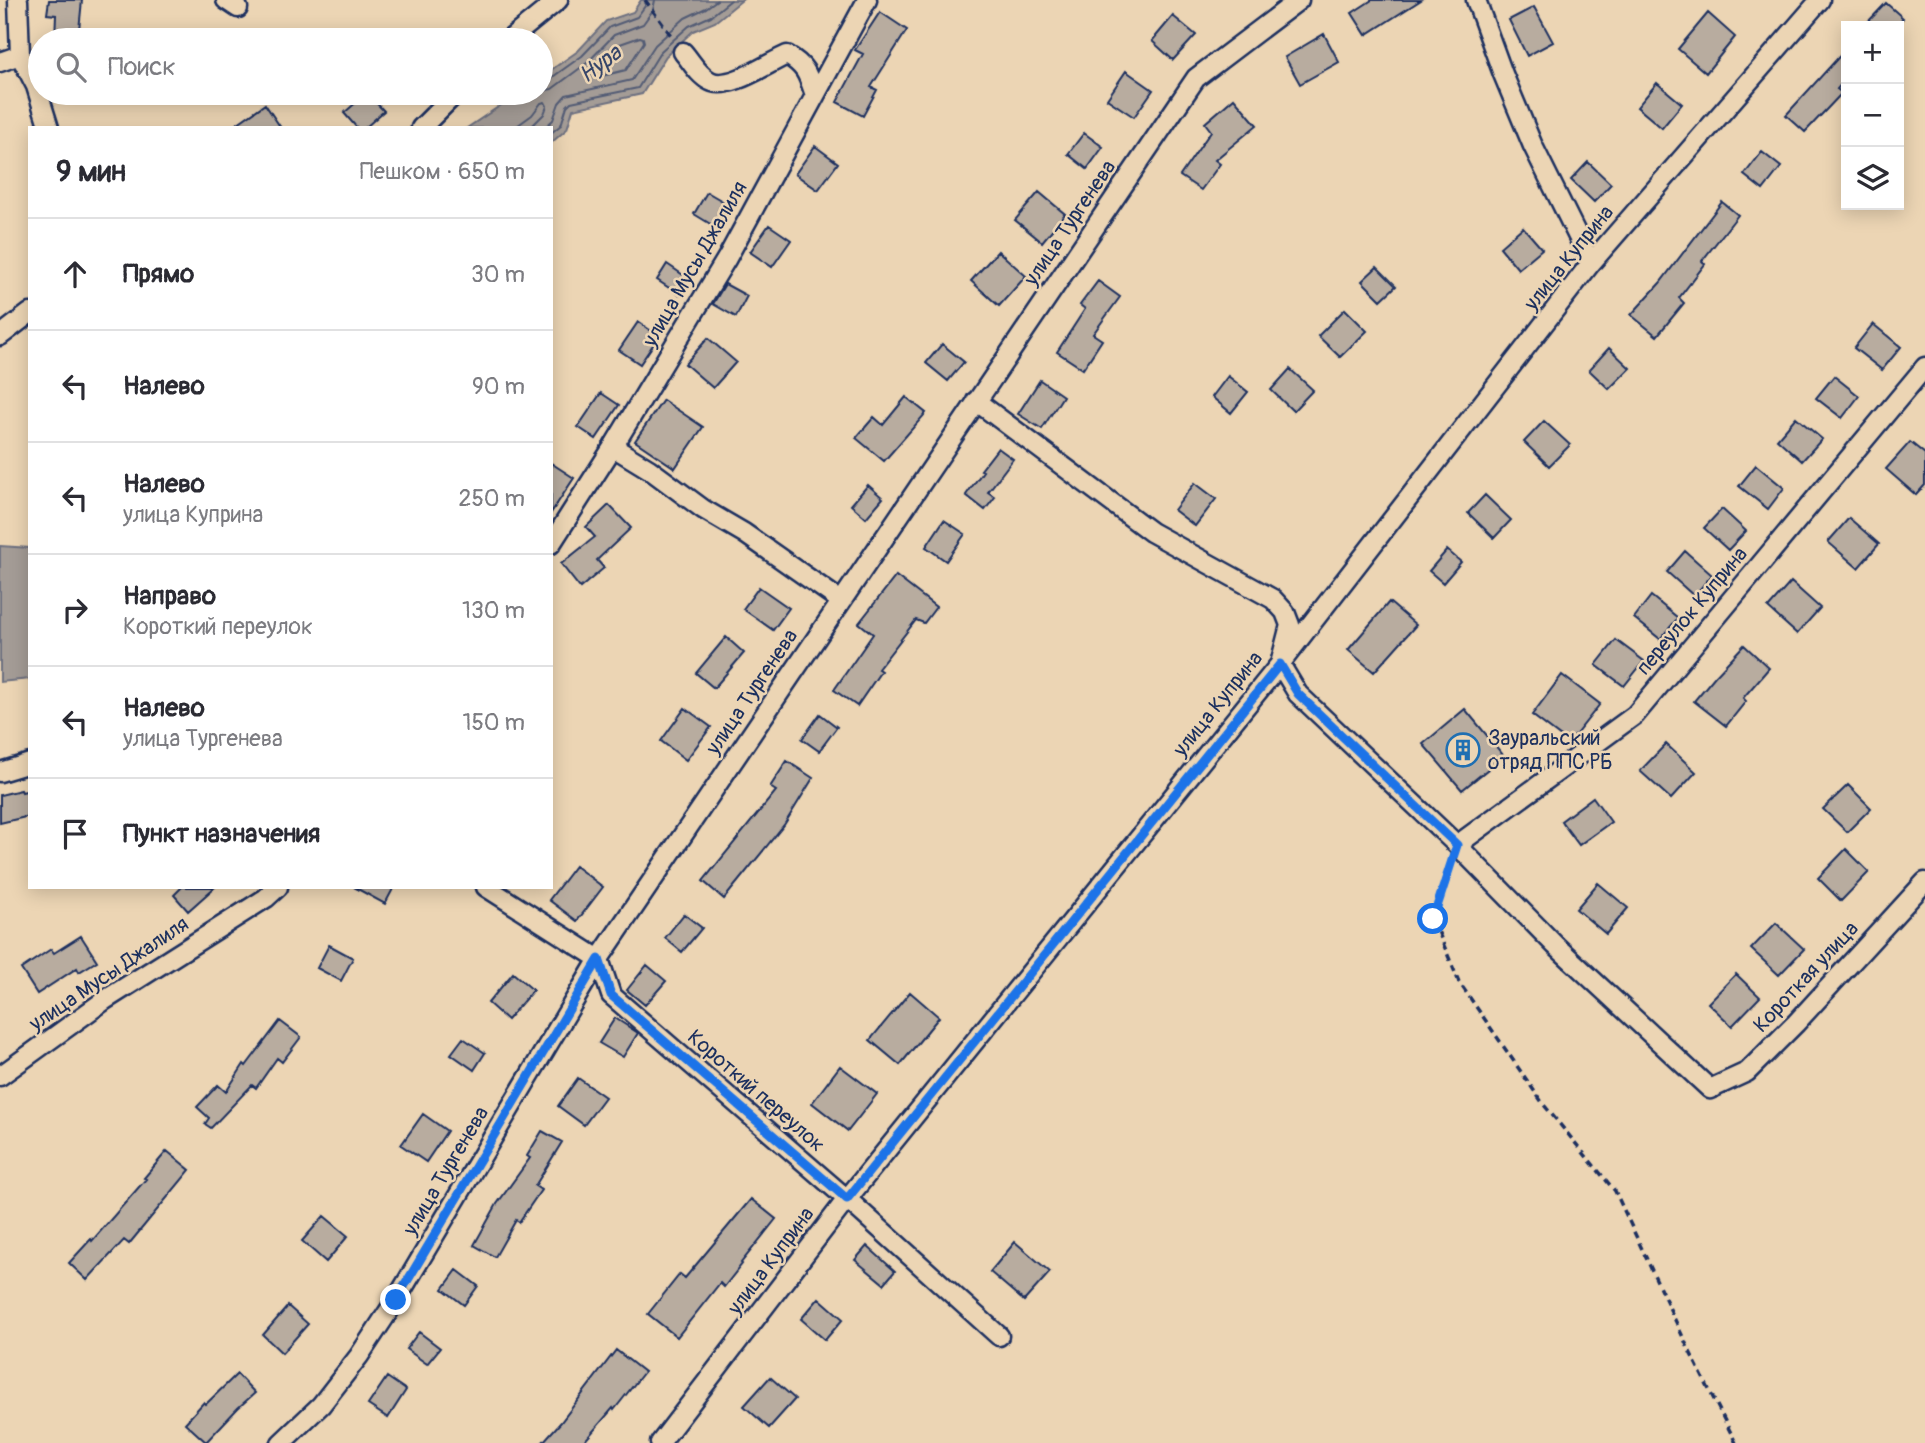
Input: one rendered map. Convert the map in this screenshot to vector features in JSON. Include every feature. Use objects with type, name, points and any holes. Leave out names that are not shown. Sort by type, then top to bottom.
[{"type":"street","points":[[18,0],[20,55],[28,70]]},
{"type":"street","points":[[524,28],[558,0]]},
{"type":"street","name":"улица Мусы Джалиля","points":[[553,541],[727,258],[867,0]]},
{"type":"street","name":"улица Тургенева","points":[[281,1443],[321,1405],[359,1356],[396,1300],[599,959],[1196,78],[1299,0]]},
{"type":"street","points":[[1476,0],[1533,146],[1591,263]]},
{"type":"street","name":"улица Куприна","points":[[660,1443],[847,1199],[1280,664],[1591,263],[1820,0]]},
{"type":"street","points":[[683,52],[700,73],[710,81],[723,84],[787,55],[799,62],[807,72],[815,96]]},
{"type":"street","points":[[0,62],[20,55]]},
{"type":"street","points":[[42,105],[48,126]]},
{"type":"street","points":[[423,126],[444,105]]},
{"type":"street","points":[[0,336],[28,315]]},
{"type":"street","name":"переулок Куприна","points":[[1457,845],[1635,715],[1925,367]]},
{"type":"street","points":[[975,401],[1151,532],[1273,599],[1285,612],[1290,625],[1280,664],[1298,694],[1457,845]]},
{"type":"street","points":[[613,447],[841,601]]},
{"type":"street","points":[[0,772],[28,764]]},
{"type":"street","name":"Короткая улица","points":[[1457,845],[1555,946],[1710,1089],[1747,1072],[1796,1023],[1925,882]]},
{"type":"street","name":"улица Мусы Джалиля","points":[[0,1076],[105,1000],[266,898],[276,889]]},
{"type":"street","points":[[489,889],[599,959]]},
{"type":"street","name":"Короткий переулок","points":[[599,959],[611,995],[847,1199],[999,1336]]},
{"type":"path","points":[[645,0],[683,52]]},
{"type":"path","points":[[1457,845],[1433,919],[1459,982],[1544,1105],[1615,1191],[1689,1350],[1736,1443]]},
{"type":"water","name":"Нура","points":[[641,0],[742,0],[715,22],[693,31],[666,56],[642,94],[573,109],[567,129],[553,141],[553,126],[470,126],[501,105],[553,105],[553,69],[578,51],[606,21],[633,12]]},
{"type":"water","points":[[0,546],[28,548],[28,679],[0,682]]},
{"type":"building","points":[[49,0],[82,0],[79,28],[55,28],[56,15],[47,14]]},
{"type":"building","points":[[1372,0],[1421,0],[1366,35],[1352,13]]},
{"type":"building","points":[[1886,3],[1903,18],[1900,21],[1869,21]]},
{"type":"building","points":[[1534,7],[1553,42],[1527,56],[1509,20]]},
{"type":"building","points":[[880,12],[907,30],[871,87],[877,90],[863,116],[837,102],[863,54],[855,50]]},
{"type":"building","points":[[1708,13],[1735,37],[1706,73],[1678,49]]},
{"type":"building","points":[[1173,16],[1196,35],[1173,60],[1152,41]]},
{"type":"building","points":[[1324,34],[1339,62],[1300,84],[1285,57]]},
{"type":"building","points":[[1841,54],[1841,84],[1837,89],[1841,94],[1805,132],[1786,115]]},
{"type":"building","points":[[1126,71],[1153,90],[1134,117],[1107,99]]},
{"type":"building","points":[[1657,83],[1682,104],[1662,128],[1637,107]]},
{"type":"building","points":[[1234,98],[1257,125],[1215,160],[1220,164],[1201,190],[1180,176],[1211,131],[1205,123]]},
{"type":"building","points":[[266,105],[280,126],[234,126]]},
{"type":"building","points":[[353,105],[378,105],[384,111],[367,126],[355,126],[344,113]]},
{"type":"building","points":[[1084,133],[1103,147],[1087,169],[1068,154]]},
{"type":"building","points":[[815,146],[838,163],[818,190],[795,174]]},
{"type":"building","points":[[1762,152],[1781,167],[1763,190],[1744,175]]},
{"type":"building","points":[[1588,162],[1611,184],[1594,202],[1571,180]]},
{"type":"building","points":[[707,192],[731,206],[717,228],[694,214]]},
{"type":"building","points":[[1039,192],[1065,214],[1042,242],[1015,220]]},
{"type":"building","points":[[1722,202],[1738,215],[1702,261],[1705,264],[1679,298],[1684,303],[1657,336],[1631,315],[1660,283]]},
{"type":"building","points":[[769,225],[791,240],[772,267],[750,252]]},
{"type":"building","points":[[1523,227],[1542,249],[1518,269],[1500,247]]},
{"type":"building","points":[[998,251],[1026,276],[999,306],[971,281]]},
{"type":"building","points":[[667,264],[689,279],[680,295],[657,280]]},
{"type":"building","points":[[1377,267],[1396,286],[1381,300],[1362,281]]},
{"type":"building","points":[[1098,281],[1120,297],[1093,334],[1102,340],[1083,369],[1057,352],[1085,309],[1080,305]]},
{"type":"building","points":[[725,284],[747,296],[736,317],[713,304]]},
{"type":"building","points":[[1345,309],[1367,331],[1340,357],[1318,336]]},
{"type":"building","points":[[638,322],[659,336],[640,364],[619,350]]},
{"type":"building","points":[[1873,324],[1901,347],[1882,370],[1854,348]]},
{"type":"building","points":[[708,338],[736,362],[713,388],[685,364]]},
{"type":"building","points":[[942,344],[964,362],[948,381],[926,363]]},
{"type":"building","points":[[1609,348],[1630,368],[1609,389],[1589,370]]},
{"type":"building","points":[[1290,369],[1313,390],[1293,411],[1271,390]]},
{"type":"building","points":[[1228,376],[1248,392],[1231,413],[1212,397]]},
{"type":"building","points":[[1834,376],[1859,396],[1842,418],[1816,398]]},
{"type":"building","points":[[1040,380],[1063,396],[1042,429],[1018,414]]},
{"type":"building","points":[[601,393],[619,405],[596,439],[578,427]]},
{"type":"building","points":[[906,397],[926,413],[884,461],[856,438],[874,417],[883,425]]},
{"type":"building","points":[[663,400],[703,427],[675,468],[635,441]]},
{"type":"building","points":[[1796,417],[1822,439],[1802,461],[1777,439]]},
{"type":"building","points":[[1544,421],[1570,445],[1549,466],[1524,442]]},
{"type":"building","points":[[1910,442],[1925,454],[1925,485],[1916,495],[1886,469]]},
{"type":"building","points":[[998,448],[1013,459],[988,492],[995,497],[985,510],[966,495]]},
{"type":"building","points":[[553,464],[574,478],[553,510]]},
{"type":"building","points":[[1756,465],[1784,488],[1768,509],[1739,486]]},
{"type":"building","points":[[1195,483],[1216,499],[1195,526],[1174,510]]},
{"type":"building","points":[[868,485],[883,498],[866,518],[851,505]]},
{"type":"building","points":[[1485,495],[1511,520],[1494,538],[1468,513]]},
{"type":"building","points":[[609,505],[631,528],[597,560],[604,568],[580,588],[561,564],[595,537],[586,527]]},
{"type":"building","points":[[1722,509],[1746,531],[1728,550],[1704,528]]},
{"type":"building","points":[[1849,518],[1879,544],[1858,568],[1828,542]]},
{"type":"building","points":[[944,520],[965,534],[946,561],[926,547]]},
{"type":"building","points":[[1447,550],[1461,562],[1443,583],[1429,571]]},
{"type":"building","points":[[1685,551],[1712,575],[1694,596],[1667,572]]},
{"type":"building","points":[[896,576],[936,607],[924,623],[916,620],[878,669],[881,671],[857,706],[834,690],[873,634],[859,623]]},
{"type":"building","points":[[1791,582],[1820,608],[1797,634],[1768,608]]},
{"type":"building","points":[[759,587],[789,608],[773,630],[743,609]]},
{"type":"building","points":[[1651,596],[1678,618],[1660,639],[1634,618]]},
{"type":"building","points":[[1389,602],[1416,625],[1374,672],[1348,650]]},
{"type":"building","points":[[726,637],[744,653],[714,688],[696,673]]},
{"type":"building","points":[[1616,640],[1644,661],[1624,686],[1596,665]]},
{"type":"building","points":[[1744,645],[1769,668],[1743,698],[1746,701],[1726,726],[1694,701]]},
{"type":"building","points":[[1562,675],[1600,704],[1569,743],[1532,715]]},
{"type":"building","points":[[685,708],[711,727],[686,760],[661,741]]},
{"type":"building","name":"Зауральский отряд ППС РБ","points":[[1465,709],[1504,756],[1462,790],[1423,744]]},
{"type":"building","points":[[820,714],[837,727],[819,751],[802,739]]},
{"type":"building","points":[[1666,744],[1696,772],[1671,799],[1640,771]]},
{"type":"building","points":[[787,761],[813,778],[784,825],[724,899],[703,881],[776,791],[770,787]]},
{"type":"building","points":[[1848,785],[1871,808],[1847,832],[1823,809]]},
{"type":"building","points":[[28,790],[28,816],[0,823],[0,795]]},
{"type":"building","points":[[1593,797],[1611,822],[1579,845],[1561,821]]},
{"type":"building","points":[[1846,849],[1869,872],[1841,901],[1818,878]]},
{"type":"building","points":[[575,866],[603,887],[577,921],[549,900]]},
{"type":"building","points":[[1598,883],[1628,908],[1606,934],[1576,909]]},
{"type":"building","points":[[180,889],[213,889],[188,911],[174,895]]},
{"type":"building","points":[[358,889],[393,889],[385,904]]},
{"type":"building","points":[[684,914],[702,928],[682,952],[665,938]]},
{"type":"building","points":[[1776,923],[1804,949],[1779,975],[1751,949]]},
{"type":"building","points":[[81,936],[97,961],[79,972],[77,968],[37,994],[21,969],[51,949],[54,953]]},
{"type":"building","points":[[329,945],[353,958],[341,981],[317,968]]},
{"type":"building","points":[[647,965],[666,981],[645,1005],[627,990]]},
{"type":"building","points":[[513,973],[533,990],[507,1020],[488,1003]]},
{"type":"building","points":[[1736,974],[1760,997],[1732,1026],[1708,1003]]},
{"type":"building","points":[[910,992],[939,1017],[900,1065],[870,1040]]},
{"type":"building","points":[[615,1018],[638,1033],[623,1057],[599,1043]]},
{"type":"building","points":[[280,1021],[301,1037],[282,1062],[277,1058],[256,1088],[252,1085],[211,1128],[205,1124],[209,1118],[197,1107],[218,1085],[226,1092],[244,1064],[246,1066]]},
{"type":"building","points":[[463,1038],[485,1053],[474,1070],[451,1054]]},
{"type":"building","points":[[840,1066],[877,1094],[848,1131],[812,1103]]},
{"type":"building","points":[[578,1078],[605,1097],[584,1125],[558,1106]]},
{"type":"building","points":[[423,1114],[447,1131],[426,1162],[401,1145]]},
{"type":"building","points":[[542,1131],[562,1142],[535,1186],[541,1190],[519,1222],[516,1220],[495,1257],[474,1245],[497,1204],[530,1158],[527,1156]]},
{"type":"building","points":[[167,1151],[190,1170],[129,1244],[124,1240],[87,1280],[69,1263],[91,1239],[92,1241]]},
{"type":"building","points":[[751,1199],[776,1219],[724,1287],[720,1283],[677,1337],[648,1314],[680,1274],[685,1278]]},
{"type":"building","points":[[324,1216],[348,1236],[326,1262],[302,1241]]},
{"type":"building","points":[[1015,1242],[1050,1272],[1024,1301],[990,1272]]},
{"type":"building","points":[[867,1246],[895,1271],[884,1284],[855,1260]]},
{"type":"building","points":[[457,1270],[478,1286],[464,1305],[443,1289]]},
{"type":"building","points":[[819,1298],[843,1319],[825,1340],[801,1319]]},
{"type":"building","points":[[288,1306],[308,1324],[282,1353],[263,1335]]},
{"type":"building","points":[[419,1332],[440,1348],[427,1364],[406,1349]]},
{"type":"building","points":[[616,1350],[644,1372],[614,1410],[613,1408],[583,1443],[542,1443],[561,1422]]},
{"type":"building","points":[[237,1374],[255,1393],[206,1442],[185,1423],[204,1402],[206,1404]]},
{"type":"building","points":[[387,1377],[406,1390],[388,1418],[368,1405]]},
{"type":"building","points":[[770,1377],[795,1399],[769,1428],[744,1406]]},
{"type":"place","name":"Зауральский отряд ППС РБ","points":[[1463,750]]},
{"type":"route","points":[[396,1300],[599,959],[611,995],[847,1199],[1280,664],[1298,694],[1457,845],[1433,919]]}]
